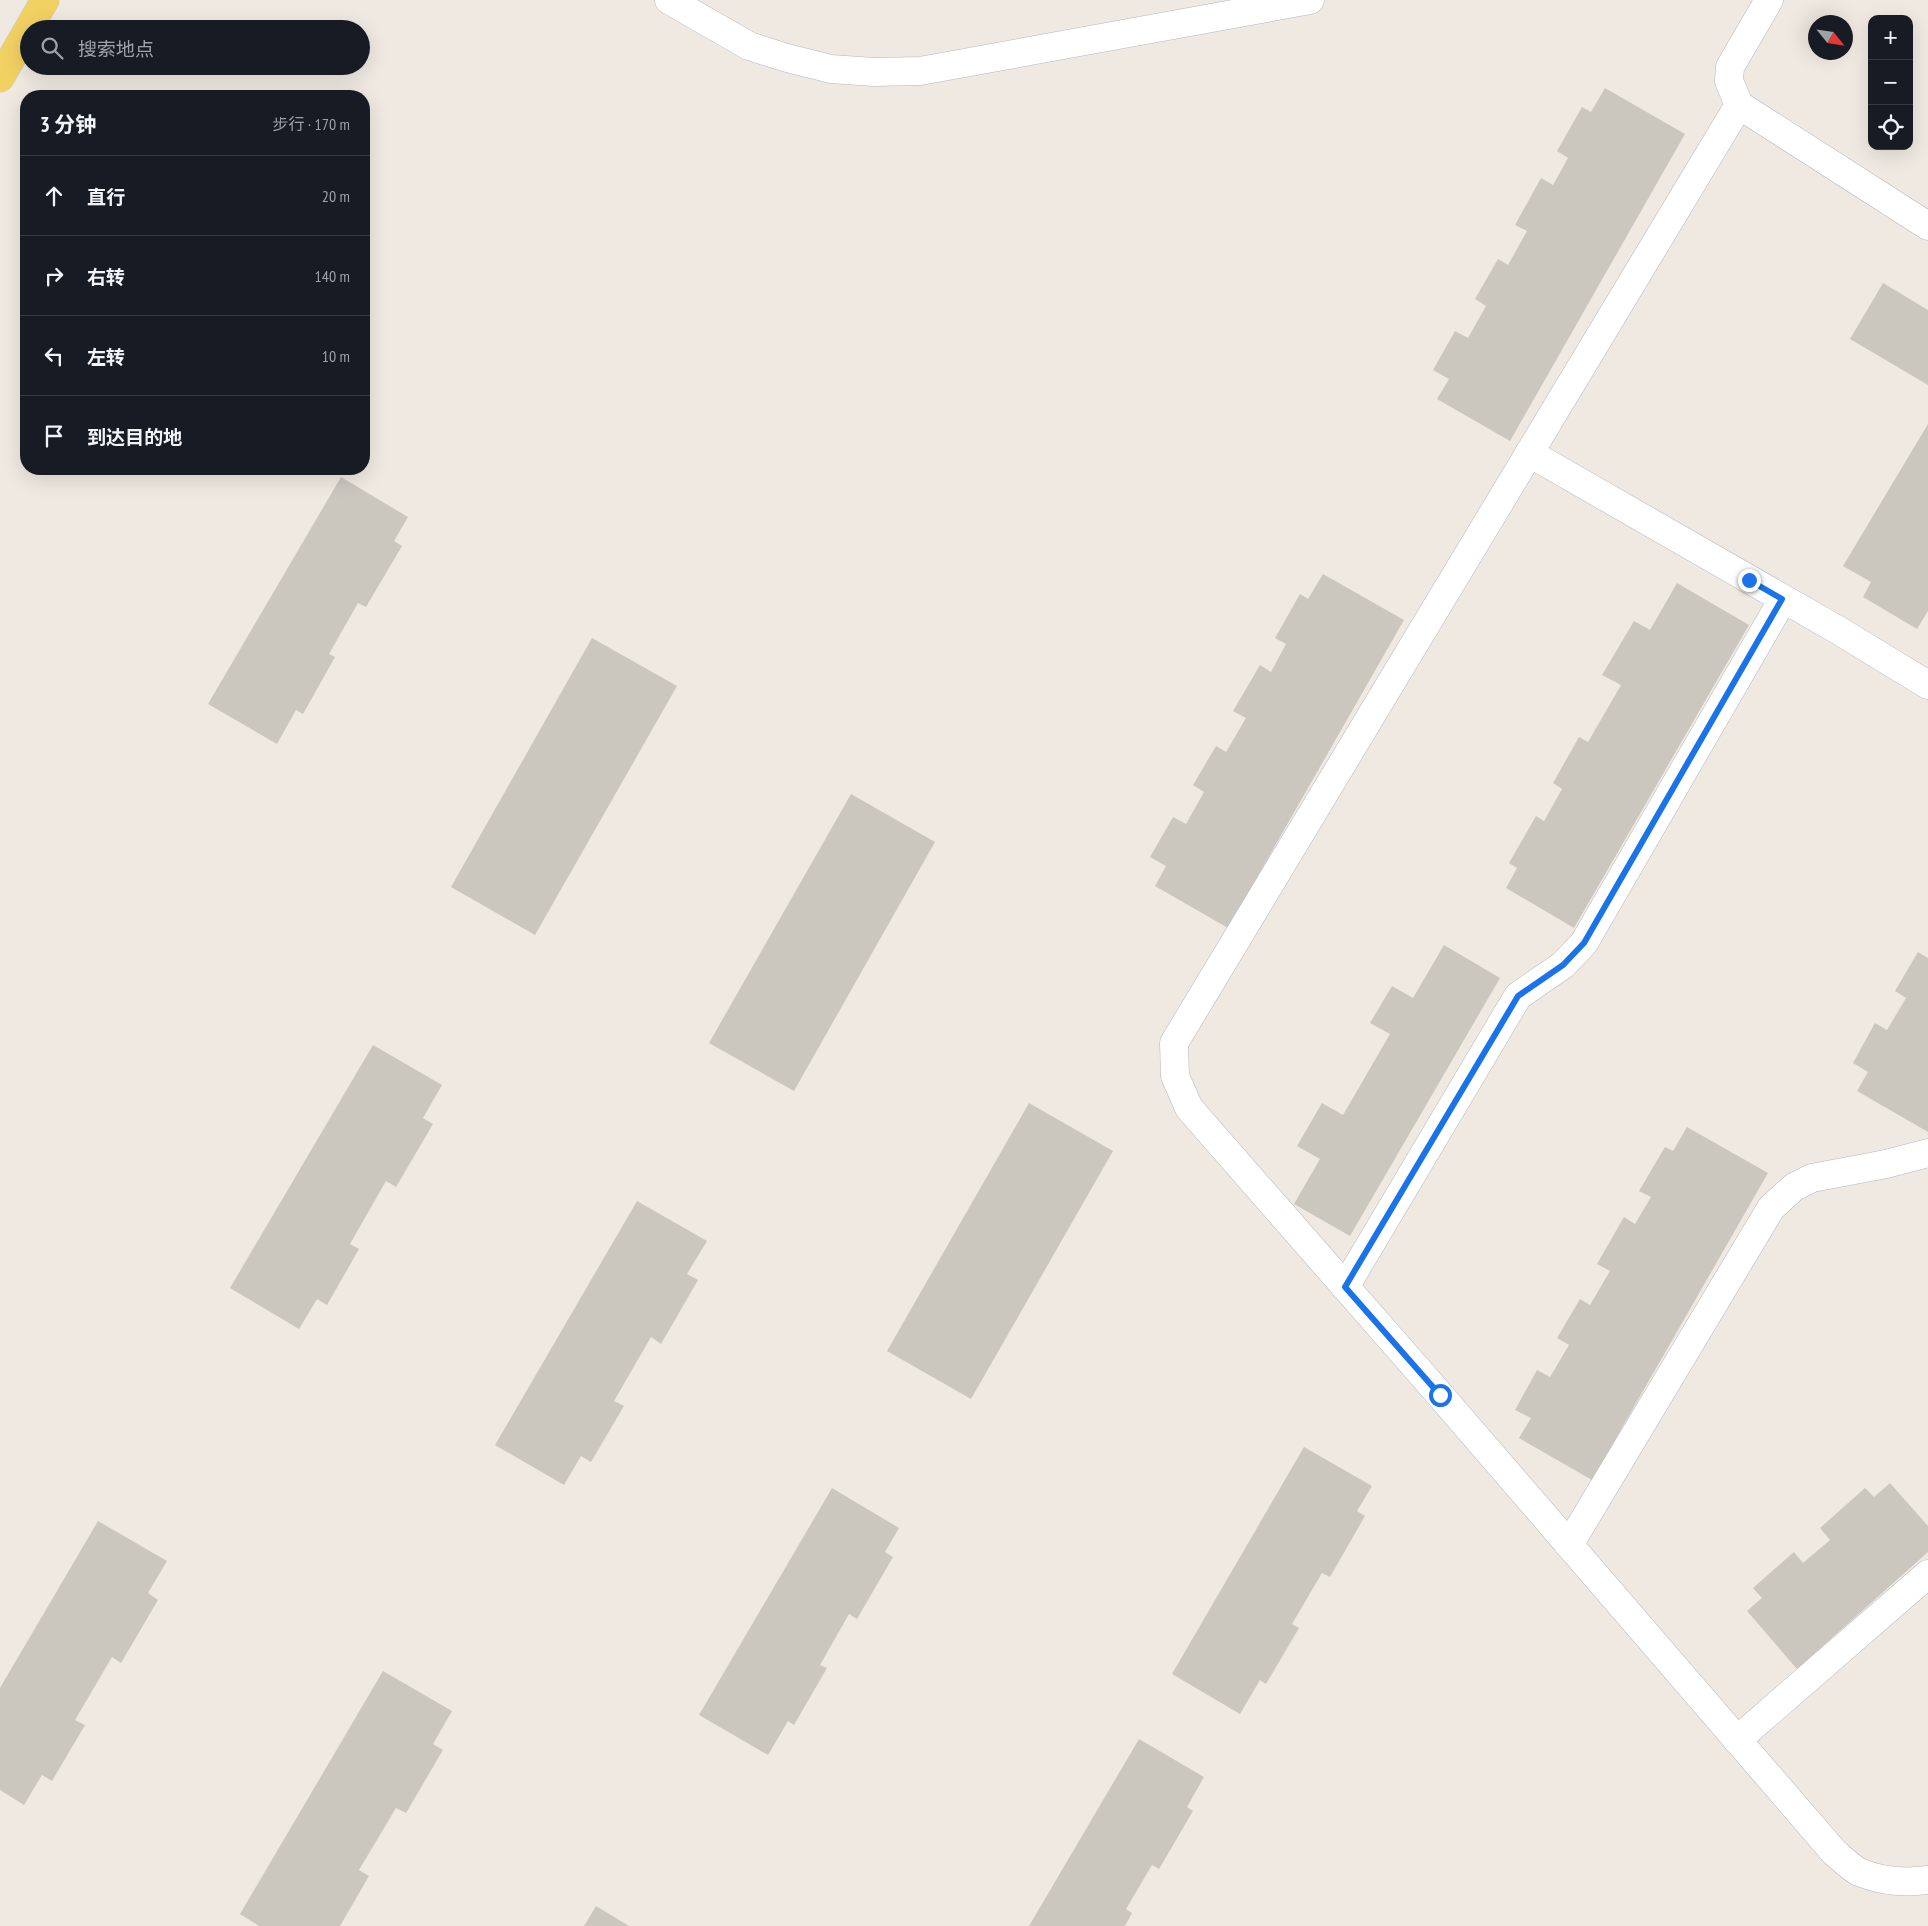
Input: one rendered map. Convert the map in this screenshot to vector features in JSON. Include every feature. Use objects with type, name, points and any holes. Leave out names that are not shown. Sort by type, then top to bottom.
[{"type":"main road","points":[[33,20],[45,0]]},
{"type":"main road","points":[[0,78],[20,43]]},
{"type":"street","points":[[669,0],[749,46],[831,69],[874,72],[920,71],[1310,0]]},
{"type":"street","points":[[1768,0],[1730,67],[1729,81],[1739,105],[1928,226]]},
{"type":"street","points":[[1739,105],[1174,1043],[1175,1076],[1189,1108],[1834,1852],[1857,1871],[1884,1880],[1916,1882],[1928,1880]]},
{"type":"street","points":[[1530,453],[1928,685]]},
{"type":"street","points":[[1345,1287],[1518,996],[1563,965],[1584,943],[1782,599]]},
{"type":"street","points":[[1569,1545],[1770,1208],[1794,1187],[1812,1178],[1886,1164],[1928,1153]]},
{"type":"street","points":[[1737,1740],[1928,1574]]},
{"type":"building","points":[[1605,88],[1685,134],[1510,441],[1437,399],[1449,379],[1433,370],[1455,331],[1468,338],[1486,306],[1475,299],[1498,259],[1508,265],[1527,231],[1515,225],[1541,178],[1553,185],[1568,158],[1557,151],[1582,107],[1591,112]]},
{"type":"building","points":[[1883,283],[1928,310],[1928,385],[1850,339]]},
{"type":"building","points":[[1928,424],[1928,611],[1917,629],[1863,597],[1871,582],[1843,566]]},
{"type":"building","points":[[341,477],[408,517],[394,541],[402,546],[366,607],[358,603],[329,654],[335,657],[303,714],[296,710],[277,744],[208,704]]},
{"type":"building","points":[[1323,574],[1404,620],[1228,928],[1155,886],[1166,866],[1150,857],[1173,817],[1186,824],[1204,792],[1193,785],[1216,746],[1226,752],[1246,718],[1233,711],[1260,665],[1271,672],[1286,644],[1275,638],[1300,594],[1308,599]]},
{"type":"building","points":[[1677,583],[1749,625],[1574,928],[1506,888],[1517,868],[1509,863],[1536,816],[1544,821],[1562,789],[1553,783],[1579,737],[1588,742],[1621,685],[1602,675],[1634,621],[1650,630]]},
{"type":"building","points":[[592,638],[677,686],[535,935],[451,887]]},
{"type":"building","points":[[851,794],[935,842],[794,1091],[709,1043]]},
{"type":"building","points":[[1444,945],[1500,978],[1350,1236],[1294,1204],[1320,1159],[1297,1146],[1322,1103],[1343,1115],[1390,1034],[1370,1023],[1392,986],[1413,998]]},
{"type":"building","points":[[1918,952],[1928,958],[1928,1132],[1857,1091],[1868,1072],[1853,1063],[1875,1023],[1887,1030],[1906,998],[1895,991]]},
{"type":"building","points":[[373,1045],[442,1085],[423,1118],[433,1124],[396,1187],[386,1181],[350,1244],[359,1249],[327,1305],[317,1299],[299,1329],[230,1288]]},
{"type":"building","points":[[1029,1103],[1113,1151],[971,1399],[887,1351]]},
{"type":"building","points":[[1687,1127],[1768,1173],[1592,1480],[1519,1438],[1531,1418],[1515,1410],[1537,1370],[1550,1377],[1569,1345],[1557,1338],[1580,1299],[1590,1305],[1610,1271],[1597,1264],[1624,1217],[1635,1224],[1651,1197],[1639,1191],[1665,1147],[1673,1151]]},
{"type":"building","points":[[637,1201],[707,1241],[687,1274],[698,1280],[661,1344],[651,1337],[614,1401],[624,1406],[591,1462],[581,1456],[564,1485],[495,1445]]},
{"type":"building","points":[[1304,1447],[1372,1486],[1357,1511],[1365,1516],[1330,1577],[1322,1573],[1292,1624],[1299,1628],[1266,1684],[1260,1680],[1240,1714],[1172,1674]]},
{"type":"building","points":[[1890,1483],[1928,1526],[1928,1552],[1797,1669],[1747,1611],[1762,1598],[1753,1588],[1794,1552],[1803,1563],[1830,1540],[1820,1528],[1865,1488],[1874,1497]]},
{"type":"building","points":[[832,1488],[899,1528],[885,1552],[893,1557],[857,1619],[849,1614],[820,1665],[827,1668],[794,1725],[788,1721],[768,1755],[699,1715]]},
{"type":"building","points":[[98,1521],[167,1561],[148,1593],[158,1600],[121,1663],[112,1657],[75,1720],[85,1725],[52,1781],[42,1775],[24,1805],[0,1790],[0,1688]]},
{"type":"building","points":[[383,1671],[452,1711],[433,1744],[443,1750],[406,1813],[396,1808],[359,1870],[369,1876],[340,1926],[259,1926],[240,1914]]},
{"type":"building","points":[[1139,1739],[1204,1777],[1187,1807],[1193,1811],[1159,1869],[1152,1865],[1126,1909],[1132,1913],[1125,1926],[1029,1926]]},
{"type":"building","points":[[596,1906],[629,1926],[584,1926]]},
{"type":"route","points":[[1440,1395],[1345,1287],[1518,996],[1563,965],[1584,943],[1782,599],[1749,580]]}]
